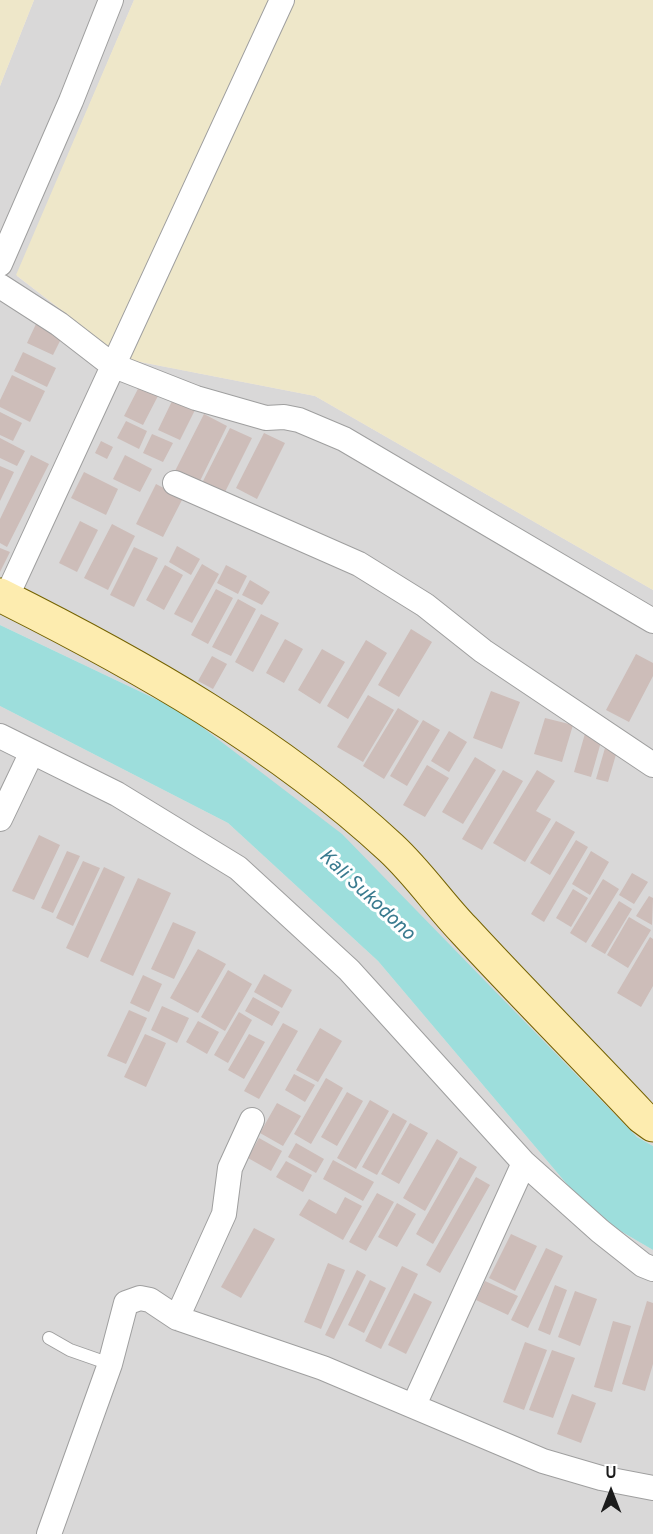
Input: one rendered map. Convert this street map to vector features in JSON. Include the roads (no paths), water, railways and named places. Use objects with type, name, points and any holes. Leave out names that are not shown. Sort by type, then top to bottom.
[{"type":"main road","points":[[3,596],[80,634],[218,717],[319,789],[392,849],[463,929],[642,1117],[653,1125]]},
{"type":"street","points":[[0,264],[71,101],[111,0]]},
{"type":"street","points":[[3,596],[282,0]]},
{"type":"street","points":[[0,286],[59,324],[112,365],[196,398],[266,418],[284,417],[299,420],[344,439],[653,621]]},
{"type":"street","points":[[175,483],[359,564],[425,605],[483,651],[653,765]]},
{"type":"street","points":[[0,736],[117,794],[238,868],[349,970],[524,1163],[600,1232],[643,1265],[653,1269]]},
{"type":"street","points":[[0,819],[32,752]]},
{"type":"street","points":[[177,1318],[224,1214],[230,1168],[252,1120]]},
{"type":"street","points":[[414,1405],[524,1163]]},
{"type":"street","points":[[49,1534],[110,1364],[126,1303],[140,1298],[150,1300],[177,1318],[323,1368],[543,1461],[601,1478],[653,1488]]},
{"type":"lane","points":[[49,1338],[70,1350],[110,1364]]},
{"type":"water","name":"Kali Sukodono","points":[[0,625],[181,711],[342,834],[637,1137],[653,1146],[653,1250],[593,1215],[378,961],[228,823],[0,706]]}]
